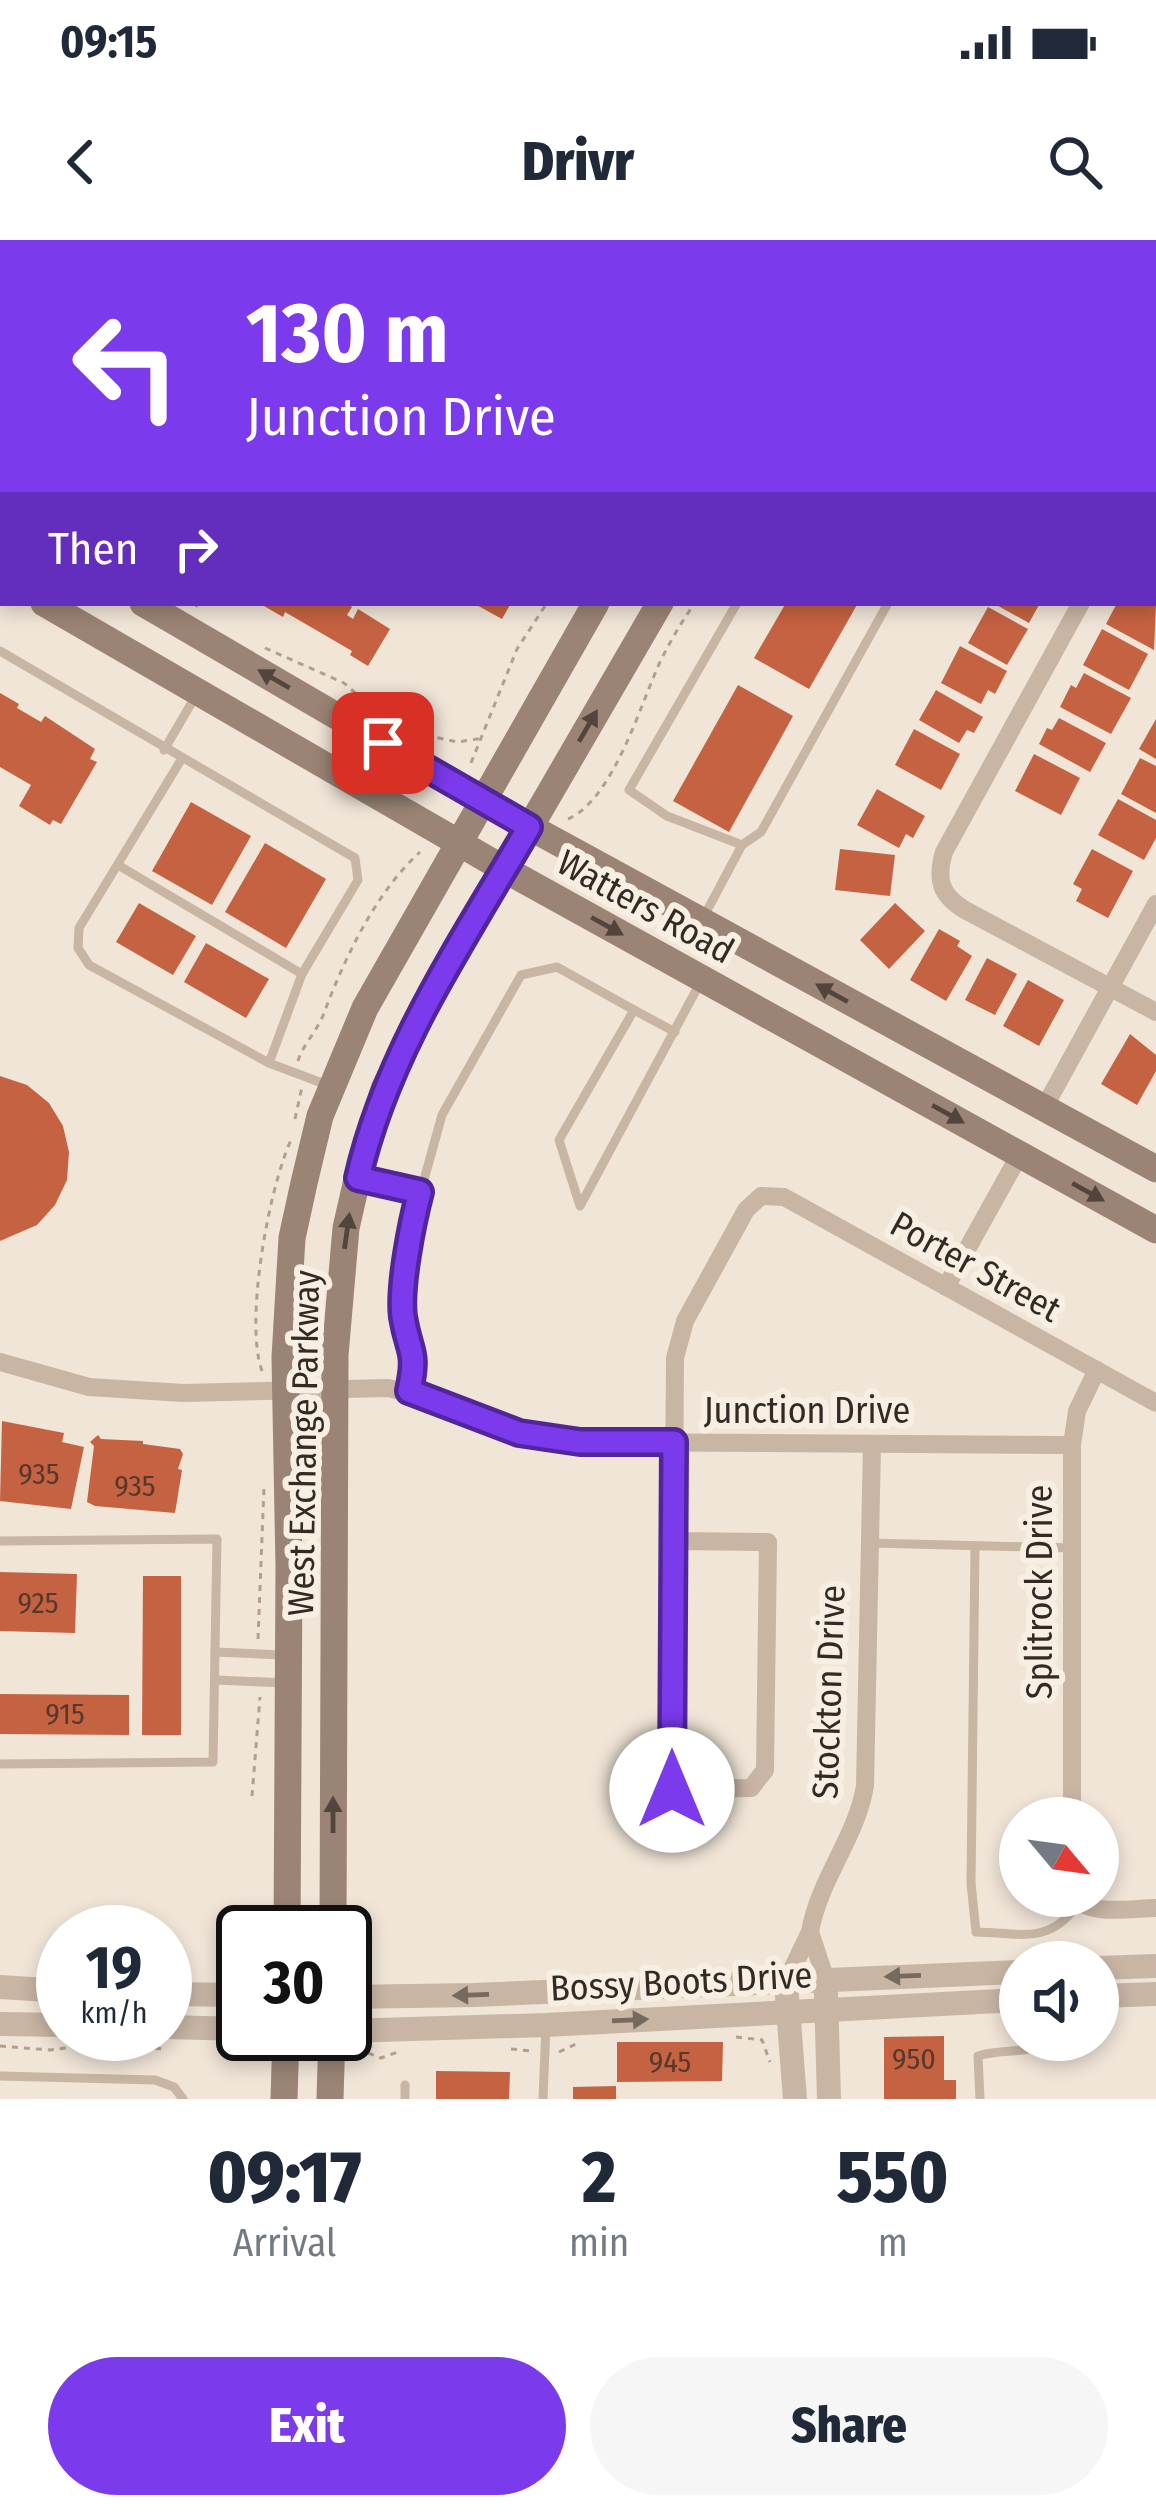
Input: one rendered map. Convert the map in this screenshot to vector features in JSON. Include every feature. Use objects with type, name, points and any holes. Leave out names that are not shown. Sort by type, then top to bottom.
[{"type":"main road","name":"Watters Road","points":[[49,606],[504,869],[1156,1230]]},
{"type":"main road","name":"Watters Road","points":[[148,606],[484,802],[1156,1169]]},
{"type":"main road","name":"West Exchange Parkway","points":[[286,1905],[273,1668],[284,1390],[292,1238],[320,1116],[365,1008],[594,606]]},
{"type":"main road","name":"West Exchange Parkway","points":[[333,1905],[335,1389],[346,1228],[358,1178],[384,1089],[418,1020],[658,606]]},
{"type":"main road","points":[[279,2061],[284,2099]]},
{"type":"main road","points":[[330,2099],[331,2061]]},
{"type":"street","points":[[1079,606],[944,852],[940,887],[965,910],[1156,1012]]},
{"type":"street","points":[[1044,1108],[1156,904]]},
{"type":"street","points":[[946,1287],[1020,1154]]},
{"type":"street","name":"Porter Street","points":[[674,1442],[679,1338],[746,1210],[761,1196],[784,1197],[1156,1403]]},
{"type":"street","name":"Junction Drive","points":[[0,1362],[89,1387],[183,1393],[409,1391],[519,1433],[580,1442],[1072,1445]]},
{"type":"street","name":"Splitrock Drive","points":[[1072,1797],[1072,1445],[1077,1411],[1096,1370]]},
{"type":"street","points":[[674,1442],[672,1790],[743,1790],[763,1776],[768,1542],[674,1541]]},
{"type":"street","name":"Stockton Drive","points":[[795,2099],[786,1982],[810,1932],[819,1896],[860,1813],[865,1786],[872,1444]]},
{"type":"street","points":[[1119,1908],[1156,1908]]},
{"type":"street","points":[[810,1932],[826,1980],[829,2099]]},
{"type":"street","points":[[1119,1967],[1156,1966]]},
{"type":"street","name":"Bossy Boots Drive","points":[[372,1995],[999,1973]]},
{"type":"street","points":[[0,1987],[36,1989]]},
{"type":"street","points":[[1119,1995],[1156,1994]]},
{"type":"street","name":"Bossy Boots Drive","points":[[372,2030],[999,2001]]},
{"type":"street","points":[[0,2024],[36,2025]]},
{"type":"lane","points":[[735,606],[629,790],[667,816],[742,845]]},
{"type":"lane","points":[[701,921],[742,845],[761,832],[886,606]]},
{"type":"lane","points":[[0,651],[356,858],[358,880],[302,974],[269,1063]]},
{"type":"lane","points":[[164,750],[198,692]]},
{"type":"lane","points":[[181,760],[80,928],[78,948],[89,964],[269,1063],[332,1086]]},
{"type":"lane","points":[[118,865],[302,974]]},
{"type":"lane","points":[[409,1391],[416,1358],[403,1314],[412,1223],[420,1192],[442,1114],[521,975],[557,967],[675,1032]]},
{"type":"lane","points":[[634,1010],[559,1140],[580,1206],[703,978]]},
{"type":"lane","points":[[358,1178],[420,1192]]},
{"type":"lane","points":[[0,1541],[217,1539],[213,1762],[0,1764]]},
{"type":"lane","points":[[870,1544],[1072,1548]]},
{"type":"lane","points":[[975,1546],[971,1883],[976,1932],[1038,1935],[1063,1927],[1068,1917]]},
{"type":"lane","points":[[215,1652],[273,1668]]},
{"type":"lane","points":[[214,1680],[273,1668]]},
{"type":"lane","points":[[543,2099],[546,2025]]},
{"type":"lane","points":[[980,2099],[978,2056],[999,2051]]},
{"type":"lane","points":[[0,2075],[154,2080],[174,2087],[183,2099]]},
{"type":"lane","points":[[405,2085],[405,2099]]},
{"type":"path","points":[[197,606],[207,614]]},
{"type":"path","points":[[471,763],[517,649],[545,606]]},
{"type":"path","points":[[567,820],[580,814],[622,755],[660,662],[693,606]]},
{"type":"path","points":[[252,643],[344,682],[391,725]]},
{"type":"path","points":[[405,730],[458,742],[483,739]]},
{"type":"path","points":[[334,985],[396,874],[420,852]]},
{"type":"path","points":[[253,1796],[273,1668],[265,1469]]},
{"type":"path","points":[[0,2046],[36,2049]]},
{"type":"building","points":[[264,606],[350,606],[347,615],[353,619],[358,609],[390,629],[368,666],[350,655],[352,651],[285,612],[283,617]]},
{"type":"building","points":[[478,606],[509,606],[502,619]]},
{"type":"building","points":[[784,606],[856,606],[809,689],[754,658]]},
{"type":"building","points":[[998,606],[1038,606],[1029,623]]},
{"type":"building","points":[[1115,606],[1156,606],[1154,650],[1106,624]]},
{"type":"building","points":[[988,607],[1028,629],[1007,665],[968,643]]},
{"type":"building","points":[[1102,629],[1148,654],[1129,690],[1083,665]]},
{"type":"building","points":[[960,646],[1007,671],[995,694],[988,690],[981,704],[941,683]]},
{"type":"building","points":[[1084,673],[1131,698],[1111,734],[1060,707],[1071,685],[1076,688]]},
{"type":"building","points":[[738,685],[793,716],[729,832],[673,801]]},
{"type":"building","points":[[936,690],[983,717],[974,733],[967,730],[959,743],[919,720]]},
{"type":"building","points":[[0,693],[19,704],[17,708],[41,722],[45,716],[95,749],[90,759],[97,762],[61,824],[53,820],[50,825],[19,806],[31,785],[0,767]]},
{"type":"building","points":[[1059,718],[1106,743],[1090,772],[1039,744]]},
{"type":"building","points":[[1156,719],[1156,759],[1139,749]]},
{"type":"building","points":[[914,729],[960,754],[941,790],[895,765]]},
{"type":"building","points":[[1034,754],[1080,778],[1061,815],[1015,791]]},
{"type":"building","points":[[1140,758],[1156,766],[1156,813],[1121,794]]},
{"type":"building","points":[[877,789],[925,816],[913,838],[906,834],[899,848],[857,825]]},
{"type":"building","points":[[1118,799],[1156,820],[1156,838],[1144,860],[1098,835]]},
{"type":"building","points":[[191,802],[251,836],[212,905],[152,871]]},
{"type":"building","points":[[265,843],[326,879],[286,948],[225,912]]},
{"type":"building","points":[[840,849],[895,855],[890,896],[835,890]]},
{"type":"building","points":[[1092,849],[1133,871],[1108,918],[1076,901],[1082,889],[1073,884]]},
{"type":"building","points":[[139,903],[196,936],[173,975],[116,942]]},
{"type":"building","points":[[895,903],[925,931],[889,969],[860,940]]},
{"type":"building","points":[[939,929],[960,941],[957,946],[972,956],[946,1001],[910,980]]},
{"type":"building","points":[[206,943],[269,979],[246,1018],[184,982]]},
{"type":"building","points":[[987,958],[1017,974],[995,1015],[965,1000]]},
{"type":"building","points":[[1028,980],[1064,1000],[1039,1046],[1003,1026]]},
{"type":"building","points":[[1130,1034],[1156,1055],[1156,1071],[1137,1105],[1101,1084]]},
{"type":"building","points":[[0,1076],[27,1085],[49,1103],[63,1126],[69,1152],[67,1180],[55,1205],[37,1225],[0,1241]]},
{"type":"building","points":[[2,1421],[64,1433],[62,1442],[84,1447],[71,1509],[0,1501]]},
{"type":"building","points":[[98,1435],[180,1449],[178,1469],[182,1470],[175,1513],[87,1502],[94,1446],[90,1442]]},
{"type":"building","points":[[0,1572],[77,1574],[75,1633],[0,1631]]},
{"type":"building","points":[[143,1576],[181,1576],[181,1735],[142,1735]]},
{"type":"building","points":[[0,1694],[129,1695],[129,1735],[0,1734]]},
{"type":"building","points":[[944,2036],[944,2080],[956,2080],[956,2099],[884,2099],[884,2037]]},
{"type":"building","points":[[617,2042],[723,2042],[722,2081],[617,2082]]},
{"type":"building","points":[[436,2071],[510,2072],[509,2099],[436,2099]]},
{"type":"building","points":[[616,2086],[616,2099],[573,2099],[573,2087]]},
{"type":"route","points":[[383,743],[529,827],[418,1020],[384,1089],[362,1157],[358,1178],[420,1192],[412,1223],[403,1314],[416,1358],[409,1391],[519,1433],[580,1442],[674,1442],[672,1790]]}]
